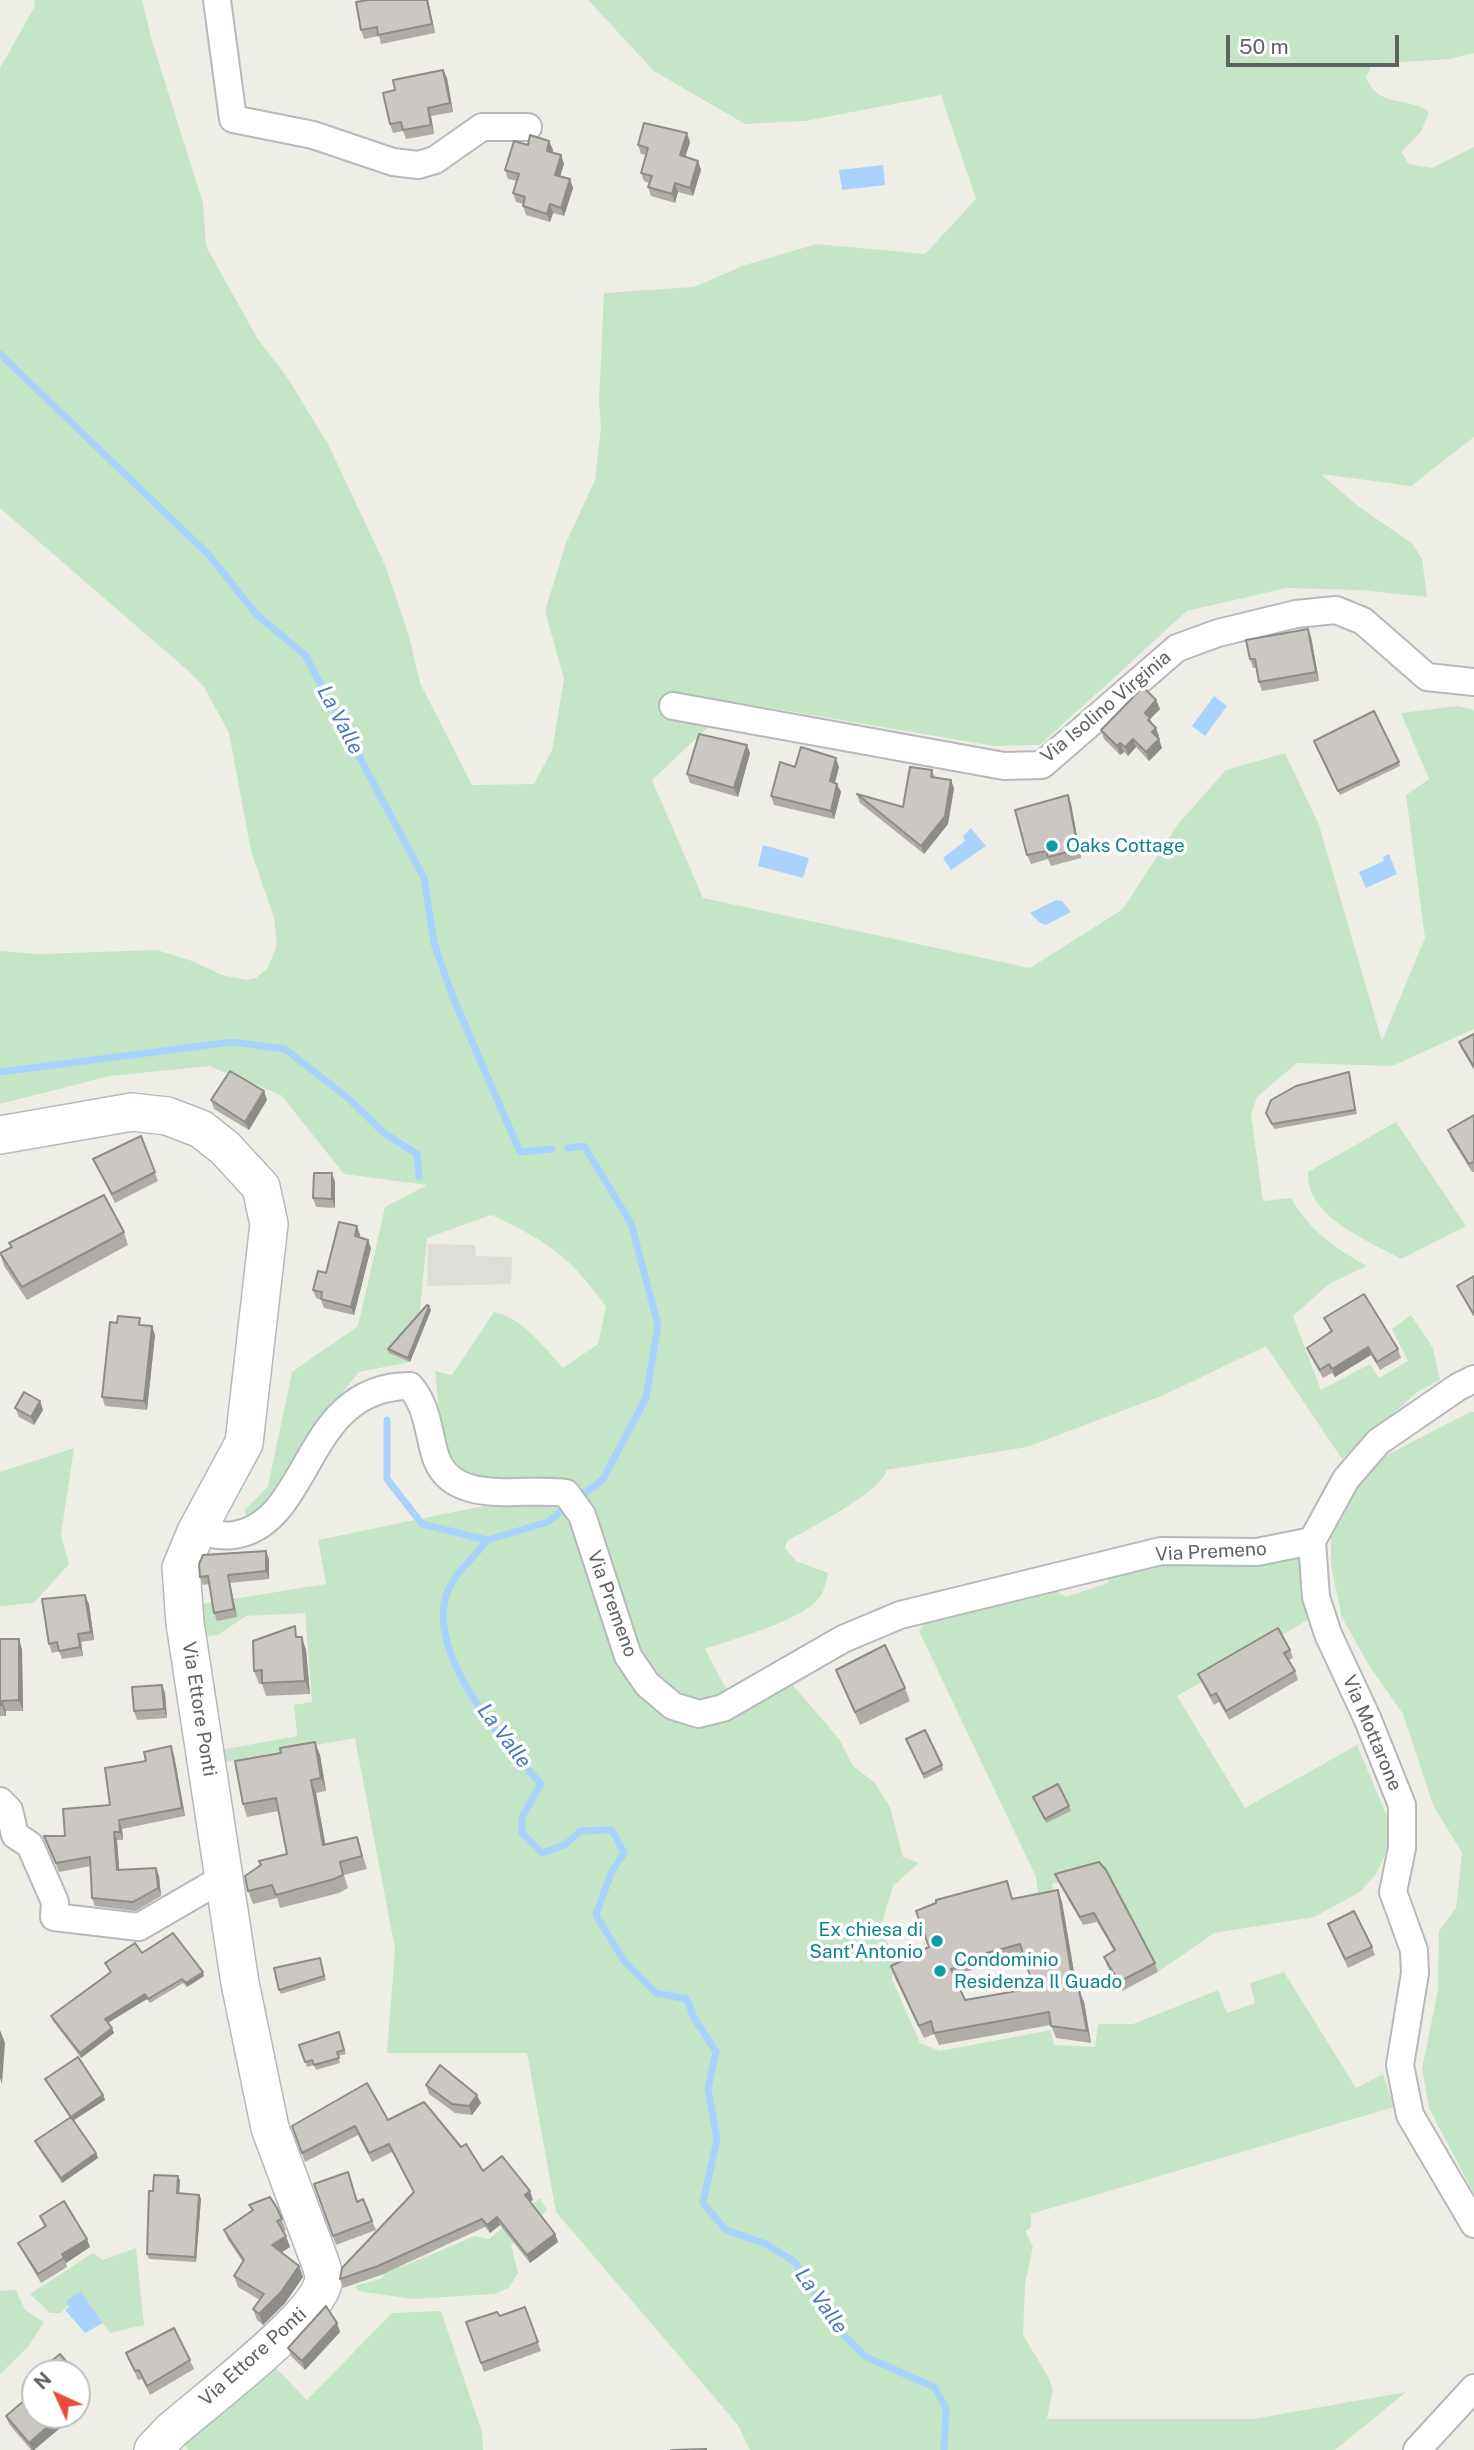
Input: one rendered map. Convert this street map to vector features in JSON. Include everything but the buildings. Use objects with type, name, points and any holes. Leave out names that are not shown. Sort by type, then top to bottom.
[{"type":"street","points":[[216,0],[233,119],[313,135],[393,162],[418,165],[435,160],[482,127],[528,127]]},
{"type":"street","name":"Via Isolino Virginia","points":[[673,706],[1004,766],[1042,765],[1177,648],[1218,633],[1296,614],[1336,610],[1363,621],[1427,677],[1474,682]]},
{"type":"street","name":"Via Ettore Ponti","points":[[0,1135],[132,1112],[167,1116],[201,1129],[225,1148],[261,1187],[269,1224],[244,1443],[196,1532],[181,1568],[186,1623],[240,1983],[270,2128],[320,2262],[323,2282],[313,2301],[292,2326],[170,2432],[153,2450]]},
{"type":"street","points":[[1312,1541],[1346,1479],[1378,1442],[1458,1387],[1474,1380]]},
{"type":"street","name":"Via Premeno","points":[[196,1532],[234,1535],[272,1518],[335,1418],[356,1402],[387,1386],[410,1386],[421,1398],[436,1462],[454,1483],[488,1492],[566,1498],[628,1657],[647,1684],[673,1706],[699,1714],[723,1708],[844,1639],[900,1615],[1161,1551],[1257,1552],[1312,1541]]},
{"type":"street","name":"Via Mottarone","points":[[1312,1541],[1316,1597],[1328,1634],[1368,1720],[1402,1805],[1402,1848],[1393,1892],[1414,1950],[1415,1973],[1400,2065],[1410,2115],[1474,2224]]},
{"type":"street","points":[[0,1801],[9,1810],[15,1835],[30,1845],[55,1902],[54,1917],[139,1927],[225,1877]]},
{"type":"street","points":[[1417,2450],[1474,2388]]},
{"type":"shaded area","points":[[428,1244],[475,1245],[476,1256],[512,1257],[511,1284],[427,1286]]},
{"type":"green space","points":[[35,0],[142,0],[152,41],[203,203],[206,246],[257,338],[287,377],[328,444],[385,565],[409,636],[420,683],[472,785],[534,784],[552,750],[564,679],[545,611],[566,543],[595,480],[601,427],[599,402],[604,293],[694,287],[745,265],[817,244],[925,254],[976,199],[941,95],[805,121],[745,124],[654,71],[588,0],[1474,0],[1474,53],[1450,59],[1372,64],[1366,77],[1378,94],[1429,112],[1421,132],[1401,152],[1409,164],[1432,168],[1474,147],[1474,437],[1411,486],[1321,474],[1358,506],[1413,544],[1422,559],[1427,597],[1360,590],[1286,588],[1187,611],[1040,745],[994,746],[735,702],[652,780],[703,898],[1030,968],[1123,909],[1178,824],[1226,770],[1285,753],[1319,825],[1382,1041],[1425,938],[1406,795],[1429,779],[1401,713],[1458,706],[1474,710],[1474,1029],[1392,1066],[1297,1063],[1257,1097],[1251,1115],[1263,1201],[1291,1198],[1306,1220],[1324,1238],[1367,1266],[1329,1284],[1293,1316],[1321,1390],[1370,1364],[1379,1378],[1408,1361],[1392,1329],[1411,1315],[1433,1348],[1440,1380],[1417,1392],[1342,1459],[1266,1346],[1164,1395],[1027,1447],[886,1470],[873,1488],[860,1498],[787,1541],[785,1548],[796,1561],[828,1573],[822,1594],[814,1603],[768,1628],[705,1649],[740,1715],[792,1684],[839,1739],[853,1766],[874,1782],[890,1807],[903,1857],[919,1863],[893,1886],[881,1926],[895,1962],[892,1979],[920,2043],[940,2051],[1051,2030],[1054,2045],[1095,2047],[1098,2024],[1133,2024],[1218,1990],[1227,2013],[1255,2003],[1250,1983],[1284,1972],[1356,2088],[1383,2074],[1394,2107],[1031,2214],[1031,2227],[1025,2231],[1033,2247],[1025,2284],[1023,2335],[1049,2378],[1053,2390],[1047,2419],[1253,2419],[1406,2392],[1335,2450],[750,2450],[738,2425],[556,2212],[527,2053],[387,2053],[395,1949],[355,1738],[221,1763],[220,1750],[297,1736],[294,1705],[312,1702],[305,1613],[246,1616],[218,1635],[201,1637],[196,1605],[326,1584],[318,1540],[488,1505],[511,1484],[485,1480],[466,1473],[453,1463],[441,1434],[435,1371],[452,1375],[494,1312],[523,1326],[563,1368],[598,1344],[606,1307],[581,1275],[556,1252],[527,1233],[491,1215],[427,1238],[418,1331],[410,1362],[359,1372],[322,1417],[268,1507],[250,1519],[244,1511],[268,1486],[292,1372],[358,1326],[385,1207],[427,1185],[344,1174],[281,1095],[209,1066],[110,1076],[0,1104],[0,951],[39,954],[157,950],[192,961],[222,975],[247,980],[256,978],[268,968],[277,944],[274,918],[251,851],[229,733],[204,687],[0,508],[0,68],[34,8]]},
{"type":"green space","points":[[1396,1122],[1466,1226],[1401,1259],[1342,1226],[1328,1215],[1310,1188],[1308,1172]]},
{"type":"green space","points":[[1474,1412],[1474,2194],[1429,2108],[1422,2069],[1438,1990],[1439,1931],[1456,1908],[1462,1853],[1433,1805],[1403,1714],[1370,1667],[1342,1618],[1331,1566],[1331,1532],[1349,1496],[1383,1457]]},
{"type":"green space","points":[[74,1448],[61,1535],[69,1564],[34,1603],[0,1606],[0,1472]]},
{"type":"green space","points":[[1292,1553],[1303,1561],[1311,1618],[1177,1696],[1245,1808],[1357,1745],[1390,1823],[1390,1845],[1376,1874],[1360,1892],[1314,1917],[1214,1933],[1158,1972],[1102,1871],[1052,1884],[1056,1903],[1040,1906],[1036,1877],[919,1631],[927,1619],[1047,1585],[1066,1597],[1108,1583],[1108,1577],[1172,1559]]},
{"type":"green space","points":[[540,2198],[547,2210],[511,2245],[518,2273],[509,2288],[494,2294],[413,2299],[358,2291],[355,2286],[383,2278],[378,2253],[389,2247],[399,2268],[475,2236],[489,2239]]},
{"type":"green space","points":[[136,2248],[144,2325],[110,2333],[81,2291],[61,2313],[50,2313],[30,2294],[93,2253],[103,2260]]},
{"type":"green space","points":[[16,2290],[25,2310],[44,2322],[28,2347],[0,2374],[0,2291]]},
{"type":"green space","points":[[441,2311],[482,2432],[483,2450],[188,2450],[182,2436],[270,2362],[307,2400],[392,2313]]},
{"type":"water","points":[[883,165],[885,185],[842,190],[839,170]]},
{"type":"water","points":[[1214,696],[1227,706],[1205,736],[1192,726]]},
{"type":"water","points":[[971,828],[986,846],[951,870],[943,858],[965,841],[963,836]]},
{"type":"water","points":[[763,845],[809,858],[803,878],[758,866]]},
{"type":"water","points":[[1389,854],[1397,874],[1366,888],[1359,872],[1384,861],[1383,857]]},
{"type":"water","points":[[1056,900],[1062,901],[1071,912],[1046,925],[1030,913]]},
{"type":"water","points":[[81,2291],[103,2323],[85,2333],[65,2310],[69,2307],[66,2301]]},
{"type":"waterway","name":"La Valle","points":[[0,354],[209,555],[257,615],[305,655],[424,878],[434,943],[452,995],[520,1152],[552,1149]]},
{"type":"waterway","points":[[0,1072],[232,1042],[285,1049],[348,1098],[384,1133],[417,1154],[419,1177]]},
{"type":"waterway","name":"La Valle","points":[[568,1148],[584,1146],[631,1223],[658,1325],[646,1398],[603,1479],[578,1499]]},
{"type":"waterway","points":[[387,1420],[387,1479],[422,1524],[487,1540]]},
{"type":"waterway","name":"La Valle","points":[[568,1506],[548,1522],[487,1540],[461,1570],[453,1581],[444,1605],[445,1632],[453,1660],[486,1717],[541,1784],[522,1817],[522,1833],[542,1853],[565,1845],[580,1831],[612,1830],[624,1853],[611,1873],[596,1915],[624,1961],[656,1993],[687,1999],[693,2016],[716,2052],[708,2089],[717,2139],[703,2203],[726,2230],[766,2244],[795,2262],[810,2289],[832,2311],[839,2330],[866,2357],[934,2387],[946,2408],[944,2450]]},
{"type":"place","name":"Oaks Cottage","points":[[1052,846]]},
{"type":"place","name":"Ex chiesa di Sant'Antonio","points":[[937,1941]]},
{"type":"place","name":"Condominio Residenza Il Guado","points":[[940,1971]]}]
